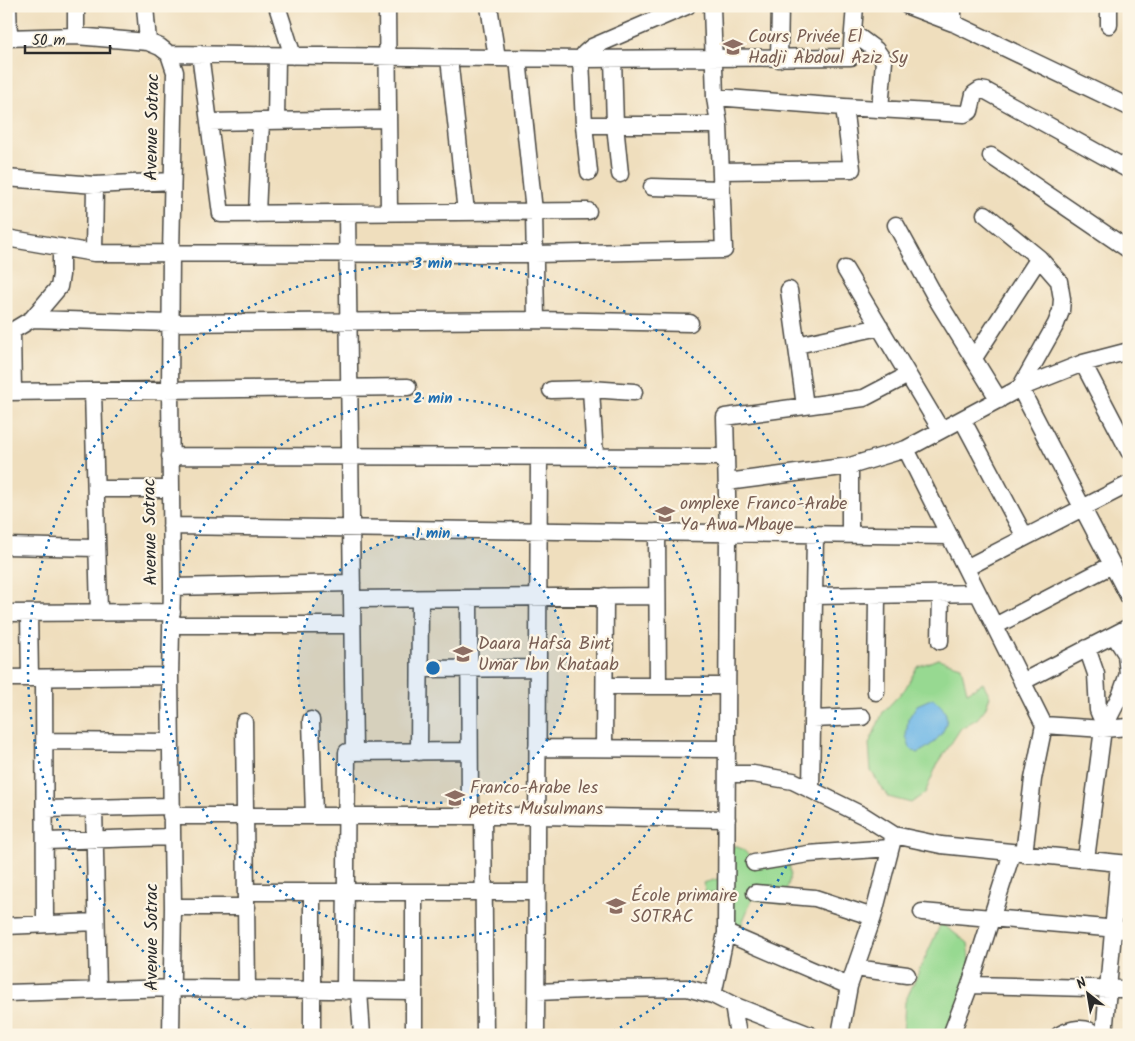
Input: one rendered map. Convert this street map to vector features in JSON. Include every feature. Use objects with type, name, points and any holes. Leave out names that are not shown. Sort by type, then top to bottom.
[{"type":"street","points":[[7,38],[8,6]]},
{"type":"street","points":[[76,6],[76,36]]},
{"type":"street","points":[[144,6],[148,42]]},
{"type":"street","points":[[257,214],[269,121],[285,56],[277,6]]},
{"type":"street","points":[[387,6],[389,212]]},
{"type":"street","points":[[490,6],[497,58]]},
{"type":"street","points":[[589,172],[584,125],[581,60],[585,53],[592,47],[687,6]]},
{"type":"street","points":[[12,239],[94,252],[535,254],[724,250],[712,6]]},
{"type":"street","points":[[779,59],[780,6]]},
{"type":"street","points":[[169,54],[581,60],[851,57],[855,6]]},
{"type":"street","points":[[908,6],[954,24],[1129,107]]},
{"type":"street","points":[[953,6],[954,24]]},
{"type":"street","points":[[1109,6],[1110,25]]},
{"type":"street","points":[[853,33],[876,50],[884,61],[880,109]]},
{"type":"street","name":"Avenue Sotrac","points":[[7,38],[76,36],[148,42],[160,47],[169,54],[175,72],[170,323],[172,587],[170,676],[173,907],[171,1035]]},
{"type":"street","points":[[200,54],[221,214],[588,210]]},
{"type":"street","points":[[449,58],[466,212]]},
{"type":"street","points":[[518,59],[534,211],[536,320]]},
{"type":"street","points":[[613,59],[614,125],[620,174]]},
{"type":"street","points":[[715,97],[964,114],[970,111],[972,98],[980,90],[1129,170]]},
{"type":"street","points":[[721,171],[852,169],[844,107]]},
{"type":"street","points":[[209,122],[388,119]]},
{"type":"street","points":[[584,125],[719,125]]},
{"type":"street","points":[[991,156],[1129,250]]},
{"type":"street","points":[[6,178],[95,185],[172,181]]},
{"type":"street","points":[[94,252],[95,185]]},
{"type":"street","points":[[652,186],[721,189]]},
{"type":"street","points":[[347,213],[354,752]]},
{"type":"street","points":[[985,214],[1039,258],[1059,281],[1062,299],[1061,311],[1056,324],[1020,388]]},
{"type":"street","points":[[896,225],[936,298],[999,400]]},
{"type":"street","points":[[61,247],[59,287],[32,319],[12,331],[10,392],[408,387]]},
{"type":"street","points":[[974,358],[1039,258]]},
{"type":"street","points":[[844,269],[941,430]]},
{"type":"street","points":[[789,290],[805,406]]},
{"type":"street","points":[[32,319],[170,323],[536,320],[690,323]]},
{"type":"street","points":[[797,345],[880,327]]},
{"type":"street","points":[[727,482],[850,466],[906,449],[1020,388],[1082,363],[1129,351]]},
{"type":"street","points":[[1082,363],[1129,451]]},
{"type":"street","points":[[714,995],[726,933],[728,534],[725,417],[864,398],[908,375]]},
{"type":"street","points":[[1020,388],[1129,597]]},
{"type":"street","points":[[551,390],[591,389],[634,392]]},
{"type":"street","points":[[591,389],[595,457]]},
{"type":"street","points":[[93,391],[98,611]]},
{"type":"street","points":[[962,419],[1025,537]]},
{"type":"street","points":[[906,449],[1044,725],[1018,854],[992,919],[951,1035]]},
{"type":"street","points":[[170,456],[726,457]]},
{"type":"street","points":[[536,1035],[539,457]]},
{"type":"street","points":[[850,466],[850,535]]},
{"type":"street","points":[[966,568],[1129,484]]},
{"type":"street","points":[[96,489],[170,489]]},
{"type":"street","points":[[171,526],[950,536]]},
{"type":"street","points":[[657,532],[658,686]]},
{"type":"street","points":[[811,789],[815,535]]},
{"type":"street","points":[[6,546],[96,548]]},
{"type":"street","points":[[995,626],[1112,565]]},
{"type":"street","points":[[172,587],[352,591],[420,598],[657,596]]},
{"type":"street","points":[[814,596],[978,593]]},
{"type":"street","points":[[940,641],[941,594]]},
{"type":"street","points":[[876,692],[877,595]]},
{"type":"street","points":[[604,748],[605,596]]},
{"type":"street","points":[[419,752],[420,598]]},
{"type":"street","points":[[469,598],[469,751],[484,892],[485,1035]]},
{"type":"street","points":[[6,613],[98,611],[172,618],[352,625]]},
{"type":"street","points":[[29,613],[45,741],[45,924]]},
{"type":"street","points":[[1022,682],[1122,631],[1128,674],[1108,718],[1086,859]]},
{"type":"street","points":[[1087,648],[1108,718]]},
{"type":"street","points":[[420,669],[538,668]]},
{"type":"street","points":[[6,678],[170,676]]},
{"type":"street","points":[[605,686],[727,686]]},
{"type":"street","points":[[812,720],[862,718]]},
{"type":"street","points":[[1044,725],[1108,718],[1129,728]]},
{"type":"street","points":[[311,720],[314,815]]},
{"type":"street","points":[[244,722],[247,990]]},
{"type":"street","points":[[45,741],[171,742]]},
{"type":"street","points":[[538,748],[727,749]]},
{"type":"street","points":[[362,1035],[352,991],[346,892],[347,752],[469,751]]},
{"type":"street","points":[[727,774],[768,776],[793,781],[864,816],[892,841]]},
{"type":"street","points":[[46,809],[94,808],[246,816],[537,816],[727,819]]},
{"type":"street","points":[[94,808],[98,990]]},
{"type":"street","points":[[46,841],[172,837]]},
{"type":"street","points":[[840,1035],[849,986],[873,917],[892,841]]},
{"type":"street","points":[[754,863],[892,841],[1124,863],[1121,929],[1108,988],[1104,1035]]},
{"type":"street","points":[[173,907],[312,892],[537,892]]},
{"type":"street","points":[[312,892],[312,1035]]},
{"type":"street","points":[[414,892],[414,1035]]},
{"type":"street","points":[[755,893],[815,898],[873,917]]},
{"type":"street","points":[[922,912],[1121,929]]},
{"type":"street","points":[[6,926],[96,922]]},
{"type":"street","points":[[726,933],[849,986]]},
{"type":"street","points":[[855,968],[907,975]]},
{"type":"street","points":[[970,985],[1129,989]]},
{"type":"street","points":[[6,993],[173,988],[414,991]]},
{"type":"street","points":[[537,992],[687,988],[714,995],[733,1005],[810,1035]]},
{"type":"street","points":[[733,1005],[738,1035]]},
{"type":"street","points":[[1059,1035],[1075,1029],[1093,1031],[1096,1035]]},
{"type":"green space","points":[[938,659],[961,666],[967,692],[983,683],[990,696],[985,709],[977,719],[961,728],[937,765],[925,793],[911,803],[888,797],[871,771],[869,744],[883,712],[905,689],[917,667]]},
{"type":"green space","points":[[734,845],[752,858],[787,854],[791,874],[783,904],[752,899],[739,931],[724,925],[724,893],[706,893],[703,883],[721,878]]},
{"type":"green space","points":[[941,923],[968,943],[974,991],[956,1035],[903,1035],[905,1002]]},
{"type":"water","points":[[933,698],[943,708],[946,723],[940,736],[929,746],[917,753],[910,748],[906,736],[908,719],[917,705]]},
{"type":"place","name":"Cours Privée El Hadji Abdoul Aziz Sy","points":[[733,47]]},
{"type":"place","name":"omplexe Franco-Arabe Ya Awa Mbaye","points":[[665,514]]},
{"type":"place","name":"Daara Hafsa Bint Umar Ibn Khataab","points":[[463,654]]},
{"type":"place","name":"Franco-Arabe les petits Musulmans","points":[[455,798]]},
{"type":"place","name":"École primaire SOTRAC","points":[[616,906]]}]
